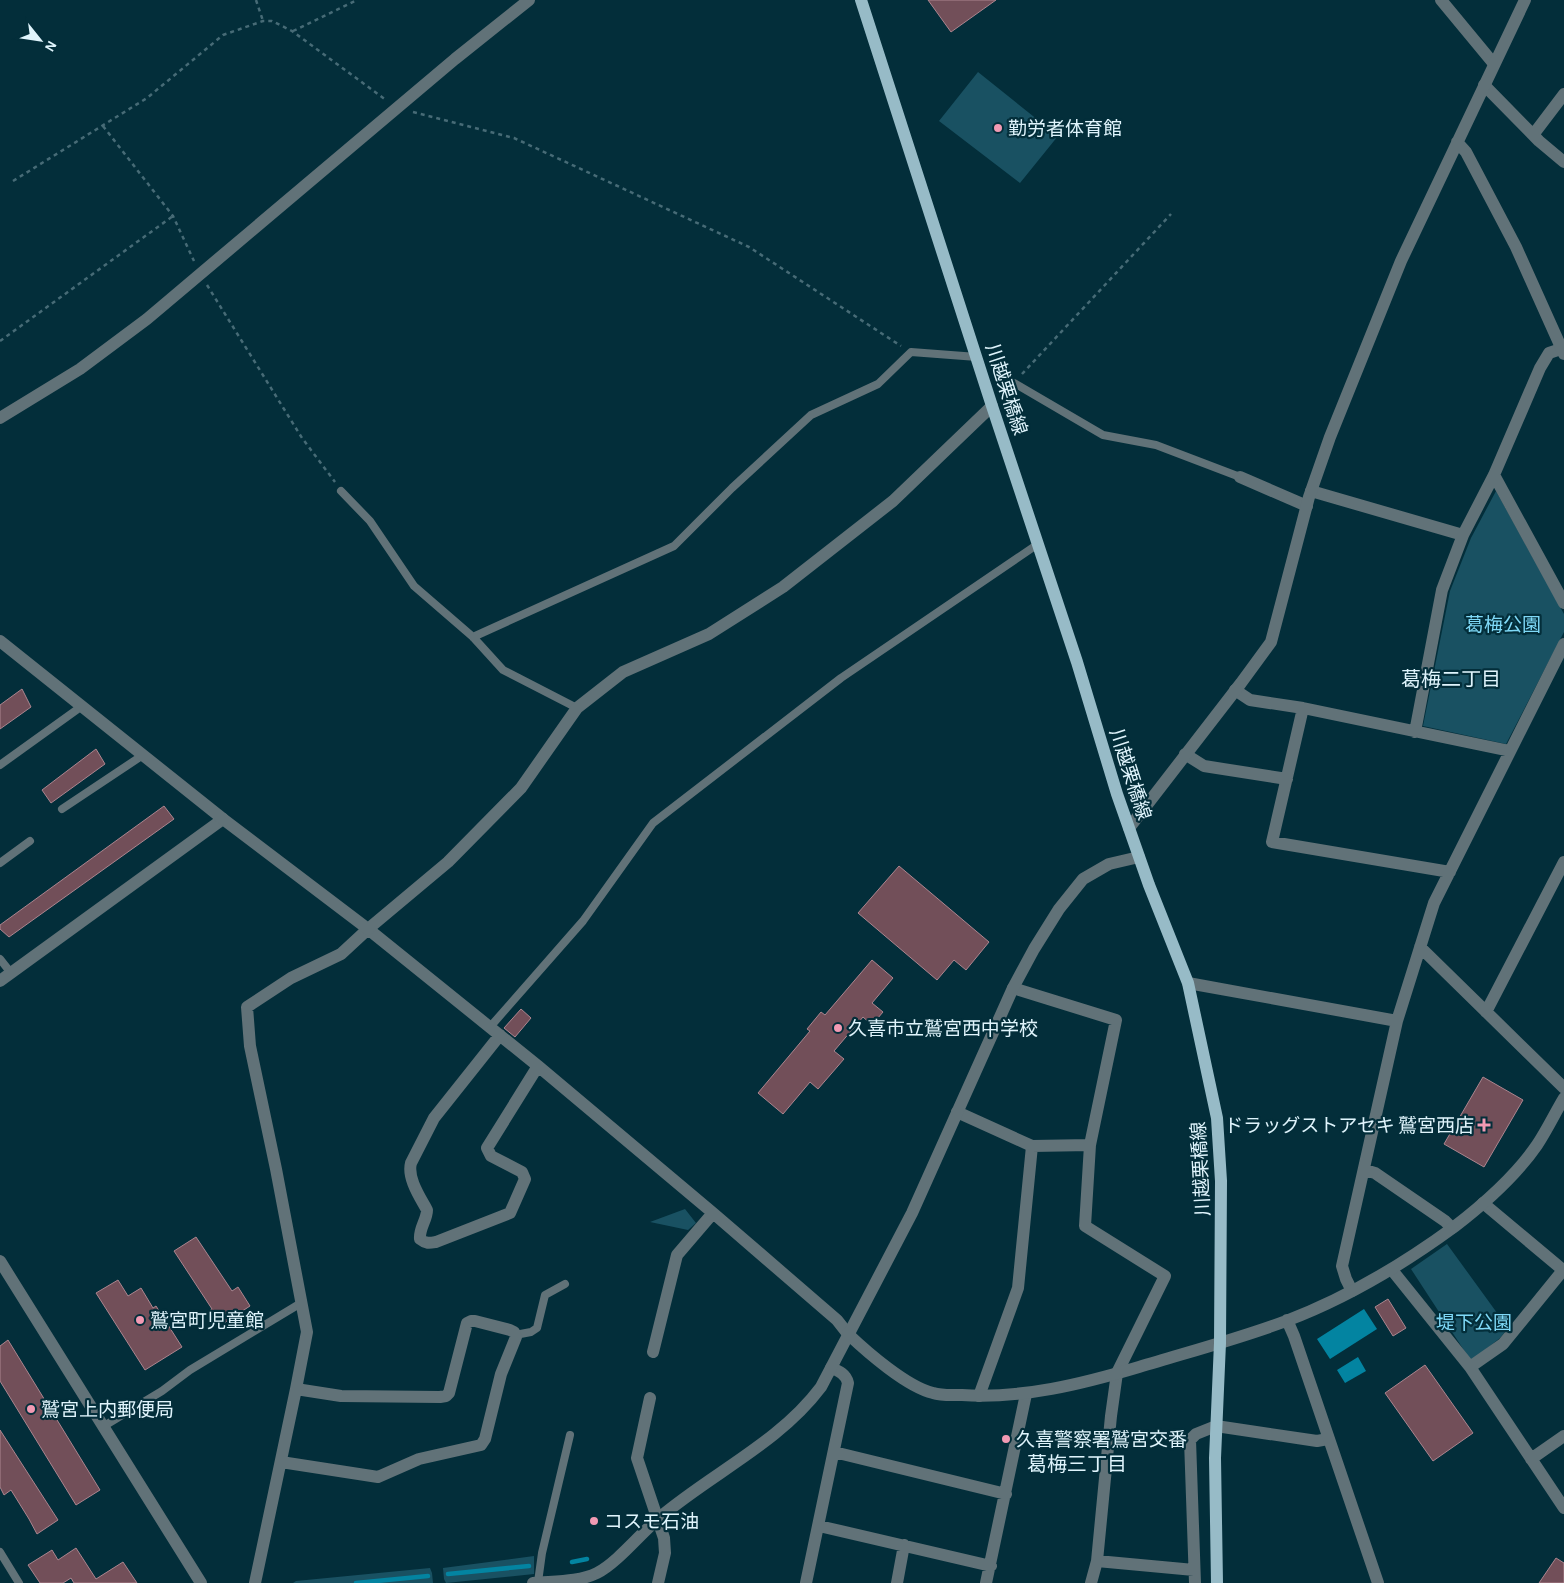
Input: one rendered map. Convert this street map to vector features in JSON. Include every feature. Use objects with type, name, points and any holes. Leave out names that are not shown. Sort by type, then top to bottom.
[{"type":"main road","name":"川越栗橋線","points":[[861,0],[1077,662],[1117,794],[1188,983],[1217,1118],[1221,1181],[1220,1343],[1216,1426],[1215,1524],[1217,1583]]},
{"type":"street","points":[[0,418],[80,369],[147,319],[397,108],[529,0]]},
{"type":"street","points":[[1441,0],[1494,64]]},
{"type":"street","points":[[1129,828],[1264,653],[1274,635],[1311,491],[1330,437],[1402,261],[1525,0]]},
{"type":"street","points":[[1484,85],[1533,135],[1564,162]]},
{"type":"street","points":[[1533,135],[1564,94]]},
{"type":"street","points":[[1415,732],[1442,590],[1463,535],[1494,474],[1540,368],[1549,353],[1563,351],[1516,247],[1466,152],[1457,142]]},
{"type":"street","points":[[255,1583],[307,1332],[250,1046],[247,1007],[291,978],[342,954],[368,929],[448,862],[521,788],[577,708],[623,672],[709,634],[782,587],[893,502],[992,406]]},
{"type":"street","points":[[1494,474],[1564,603]]},
{"type":"street","points":[[1240,477],[1307,506]]},
{"type":"street","points":[[1311,491],[1463,535]]},
{"type":"street","points":[[0,640],[223,819],[368,929],[538,1066],[713,1212],[837,1320],[860,1346],[911,1383],[933,1394],[979,1396],[1026,1394],[1117,1373],[1220,1343],[1287,1320],[1352,1291],[1392,1270],[1452,1228],[1483,1203],[1508,1179],[1537,1145],[1564,1098]]},
{"type":"street","points":[[1352,1291],[1342,1266],[1397,1021],[1434,903],[1564,644]]},
{"type":"street","points":[[1236,690],[1250,700],[1302,708],[1510,751]]},
{"type":"street","points":[[1302,708],[1272,842],[1450,872]]},
{"type":"street","points":[[1185,754],[1204,766],[1287,779]]},
{"type":"street","points":[[0,981],[223,819]]},
{"type":"street","points":[[533,1583],[584,1578],[608,1566],[659,1518],[688,1495],[780,1430],[810,1401],[821,1387],[912,1213],[1013,988],[1034,949],[1059,909],[1083,879],[1109,864],[1139,856]]},
{"type":"street","points":[[1486,1012],[1564,862]]},
{"type":"street","points":[[1420,947],[1564,1088]]},
{"type":"street","points":[[1188,983],[1397,1021]]},
{"type":"street","points":[[1013,988],[1116,1020],[1090,1145],[1085,1226],[1165,1276],[1117,1373],[1097,1561],[1091,1583]]},
{"type":"street","points":[[495,1031],[439,1111],[411,1163],[409,1170],[411,1176],[427,1210],[420,1234],[420,1239],[424,1242],[436,1242],[510,1213],[525,1179],[524,1175],[522,1172],[491,1156],[486,1148],[538,1066]]},
{"type":"street","points":[[957,1112],[1032,1146],[1090,1145]]},
{"type":"street","points":[[979,1396],[1018,1288],[1032,1146]]},
{"type":"street","points":[[1365,1170],[1374,1172],[1445,1221],[1452,1228]]},
{"type":"street","points":[[1470,1367],[1503,1344],[1564,1270],[1483,1203]]},
{"type":"street","points":[[653,1352],[677,1255],[713,1212]]},
{"type":"street","points":[[0,1261],[201,1583]]},
{"type":"street","points":[[1392,1270],[1470,1367],[1564,1508]]},
{"type":"street","points":[[1287,1320],[1378,1583]]},
{"type":"street","points":[[281,1462],[378,1478],[419,1459],[481,1445],[501,1374],[516,1337],[510,1330],[475,1321],[467,1323],[451,1387],[446,1396],[341,1396],[296,1389]]},
{"type":"street","points":[[806,1583],[848,1383],[847,1378],[842,1373],[831,1368]]},
{"type":"street","points":[[986,1583],[1026,1394]]},
{"type":"street","points":[[650,1398],[637,1458],[659,1518],[665,1546],[658,1583]]},
{"type":"street","points":[[1097,1561],[1194,1577],[1190,1440],[1196,1434],[1216,1426],[1317,1441],[1328,1439]]},
{"type":"street","points":[[1531,1459],[1564,1436]]},
{"type":"street","points":[[834,1452],[1006,1494]]},
{"type":"street","points":[[819,1526],[990,1566]]},
{"type":"street","points":[[897,1583],[904,1545]]},
{"type":"lane","points":[[473,637],[674,546],[732,488],[812,415],[878,384],[911,352],[976,357]]},
{"type":"lane","points":[[1014,383],[1103,436],[1156,445],[1240,477]]},
{"type":"lane","points":[[341,491],[370,521],[414,586],[473,637],[503,670],[577,708]]},
{"type":"lane","points":[[495,1031],[583,921],[652,824],[841,678],[1038,544]]},
{"type":"lane","points":[[0,765],[82,706]]},
{"type":"lane","points":[[62,809],[143,755]]},
{"type":"lane","points":[[0,863],[30,841]]},
{"type":"lane","points":[[0,959],[11,973]]},
{"type":"lane","points":[[515,1335],[531,1332],[537,1328],[545,1295],[566,1284]]},
{"type":"lane","points":[[104,1426],[162,1391],[190,1370],[302,1303]]},
{"type":"lane","points":[[538,1582],[542,1553],[570,1435]]},
{"type":"lane","points":[[0,1552],[19,1583]]},
{"type":"path","points":[[256,0],[263,21]]},
{"type":"path","points":[[292,31],[357,0]]},
{"type":"path","points":[[13,181],[147,98],[223,34],[263,21],[272,21],[292,31],[397,108],[514,138],[749,247],[911,352]]},
{"type":"path","points":[[103,126],[173,216],[200,274],[302,438],[341,491]]},
{"type":"path","points":[[1014,383],[1172,214]]},
{"type":"path","points":[[0,341],[173,216]]},
{"type":"green space","name":"勤労者体育館","points":[[978,72],[1058,136],[1020,183],[939,121]]},
{"type":"green space","name":"葛梅公園","points":[[1496,491],[1564,614],[1564,632],[1506,744],[1423,726],[1450,591],[1471,538]]},
{"type":"green space","points":[[685,1209],[696,1223],[688,1230],[650,1222]]},
{"type":"green space","name":"堤下公園","points":[[1447,1244],[1508,1328],[1500,1338],[1471,1361],[1411,1269]]},
{"type":"green space","points":[[534,1556],[534,1574],[446,1583],[444,1579],[443,1568]]},
{"type":"green space","points":[[430,1568],[433,1583],[293,1583],[296,1581]]},
{"type":"shaded area","points":[[1364,1309],[1377,1329],[1330,1359],[1317,1339]]},
{"type":"shaded area","points":[[1358,1357],[1366,1371],[1345,1383],[1337,1370]]},
{"type":"building","points":[[928,0],[996,0],[951,32]]},
{"type":"building","points":[[22,689],[31,707],[0,729],[0,705]]},
{"type":"building","points":[[96,749],[105,764],[51,803],[42,790]]},
{"type":"building","points":[[164,806],[174,819],[9,937],[0,929],[0,925]]},
{"type":"building","points":[[899,866],[989,942],[966,970],[954,960],[937,980],[858,913]]},
{"type":"building","points":[[872,960],[893,978],[872,1003],[883,1012],[872,1025],[863,1017],[834,1051],[844,1059],[818,1089],[810,1082],[783,1114],[758,1093],[810,1031],[807,1029],[821,1012],[825,1015]]},
{"type":"building","points":[[521,1009],[531,1018],[515,1037],[504,1028]]},
{"type":"building","points":[[1483,1077],[1523,1100],[1484,1167],[1444,1144]]},
{"type":"building","points":[[196,1237],[232,1291],[238,1287],[250,1306],[218,1327],[208,1312],[212,1309],[174,1251]]},
{"type":"building","points":[[118,1280],[128,1296],[141,1288],[153,1308],[156,1306],[182,1347],[145,1370],[96,1293]]},
{"type":"building","points":[[1388,1299],[1406,1328],[1393,1336],[1375,1307]]},
{"type":"building","points":[[8,1340],[100,1490],[76,1505],[0,1381],[0,1346]]},
{"type":"building","points":[[1425,1365],[1473,1433],[1433,1461],[1385,1393]]},
{"type":"building","points":[[0,1430],[58,1520],[37,1534],[11,1490],[4,1495],[0,1487]]},
{"type":"building","points":[[76,1548],[96,1579],[123,1562],[137,1583],[74,1583],[71,1578],[63,1583],[40,1583],[28,1565],[52,1550],[58,1560]]},
{"type":"building","points":[[1556,1558],[1564,1563],[1564,1583],[1539,1583]]},
{"type":"waterway","points":[[572,1562],[587,1559]]},
{"type":"waterway","points":[[448,1574],[529,1566]]},
{"type":"waterway","points":[[356,1583],[428,1576]]},
{"type":"place","name":"勤労者体育館","points":[[998,128]]},
{"type":"place","name":"久喜市立鷲宮西中学校","points":[[838,1028]]},
{"type":"place","name":"ドラッグストアセキ 鷲宮西店","points":[[1484,1125]]},
{"type":"place","name":"鷲宮町児童館","points":[[140,1320]]},
{"type":"place","name":"鷲宮上内郵便局","points":[[31,1409]]},
{"type":"place","name":"久喜警察署鷲宮交番","points":[[1006,1439]]},
{"type":"place","name":"コスモ石油","points":[[594,1521]]},
{"type":"district","name":"葛梅二丁目","points":[[1451,679]]},
{"type":"district","name":"葛梅三丁目","points":[[1077,1464]]}]
